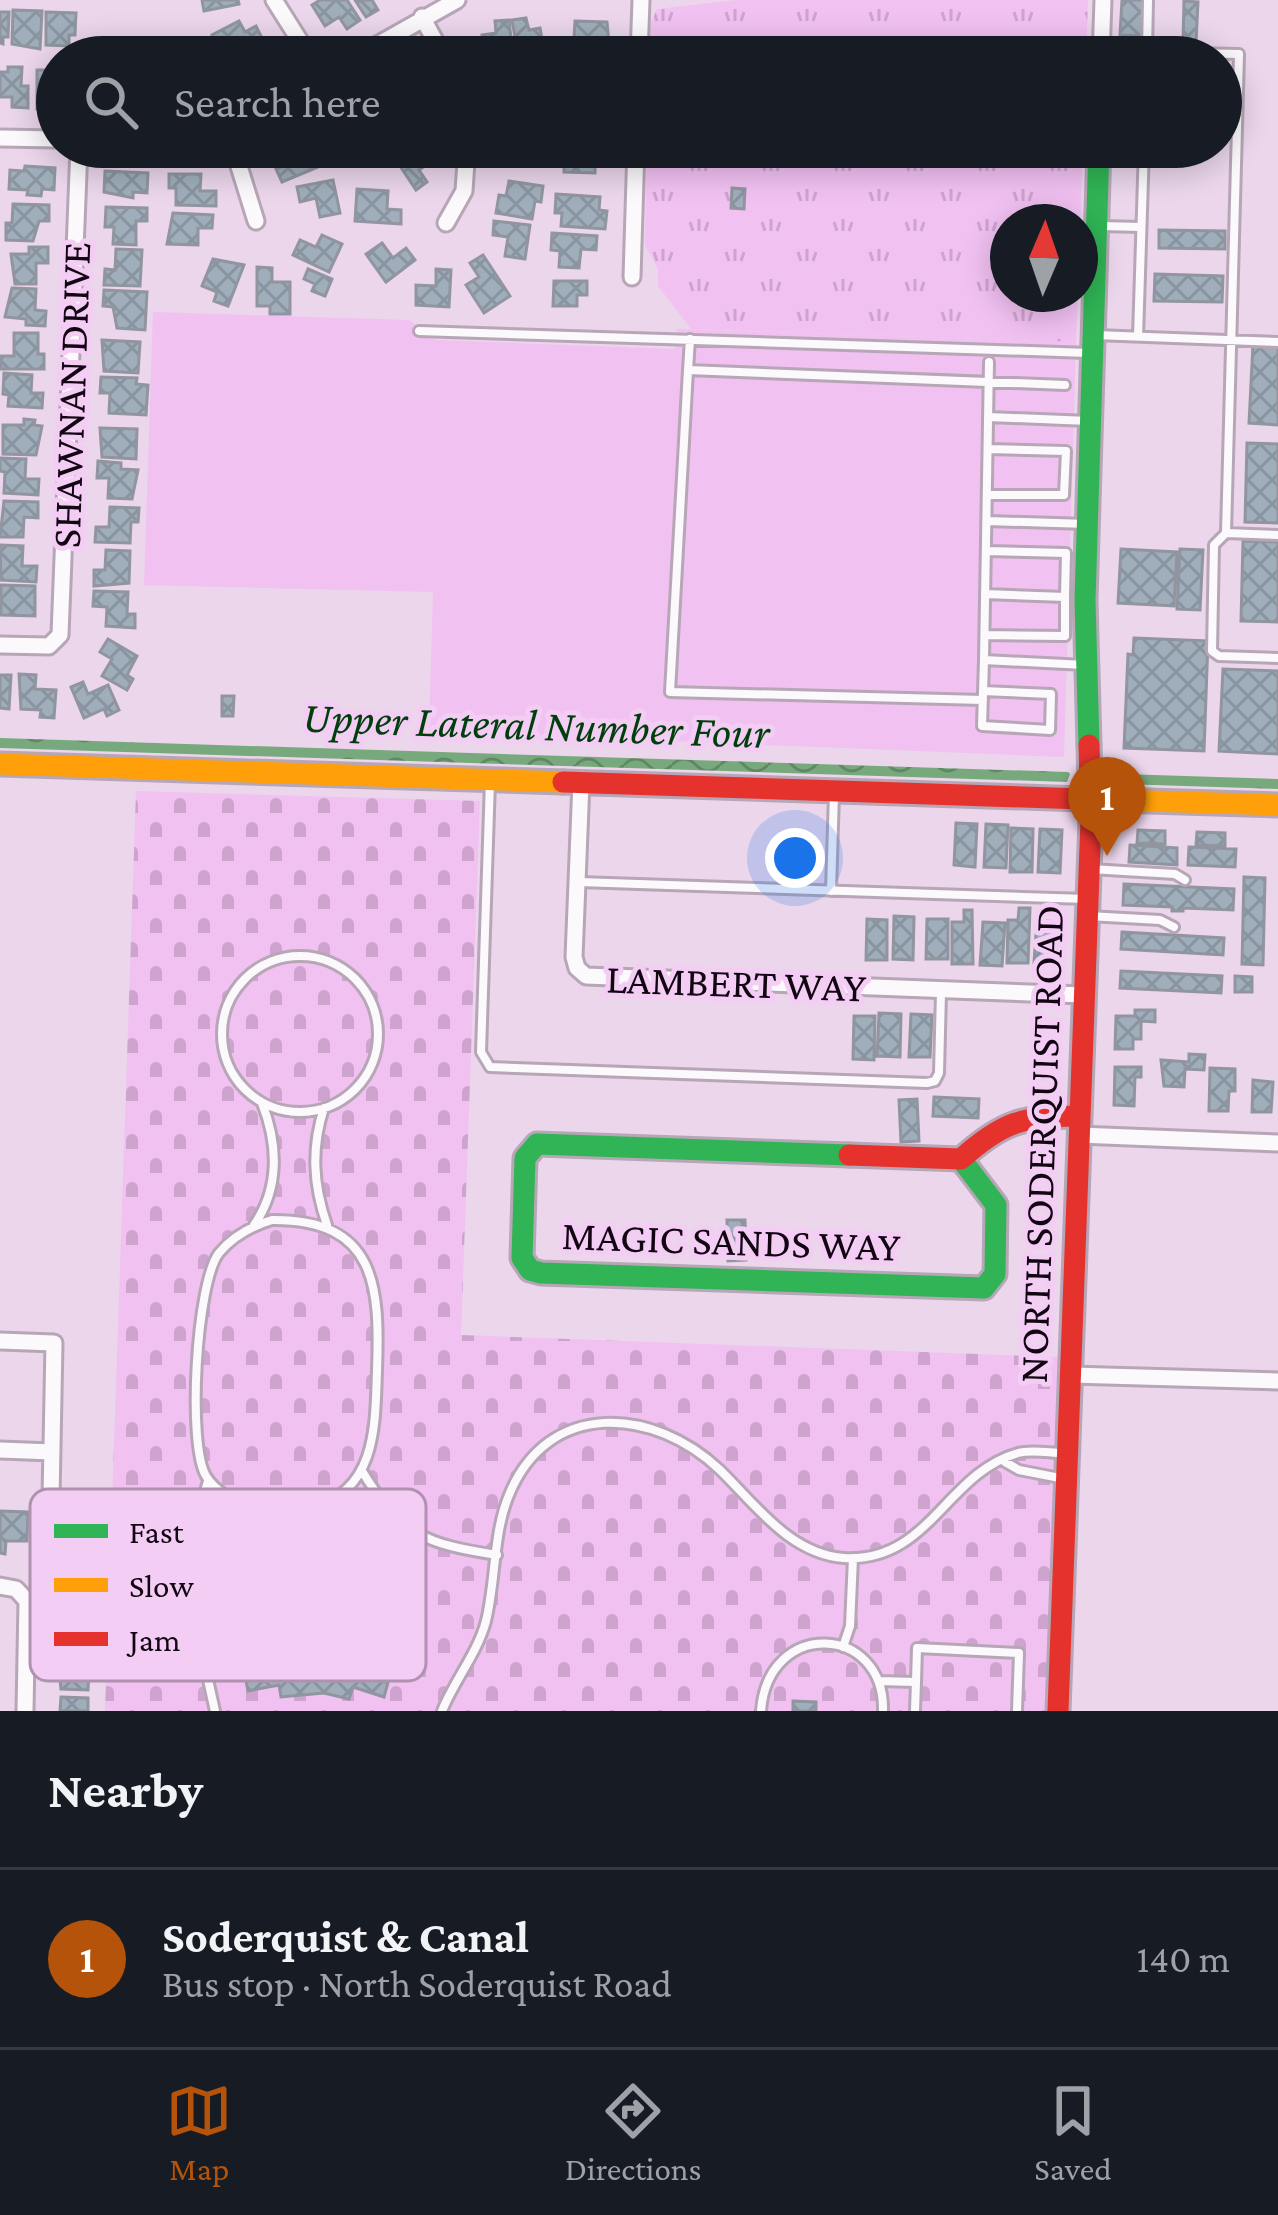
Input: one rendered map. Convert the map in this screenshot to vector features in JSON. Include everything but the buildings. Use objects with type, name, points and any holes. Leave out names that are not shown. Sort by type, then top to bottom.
[{"type":"street","points":[[274,0],[297,36]]},
{"type":"street","points":[[391,36],[457,0]]},
{"type":"street","points":[[640,36],[641,0]]},
{"type":"street","points":[[1102,36],[1103,0]]},
{"type":"street","points":[[422,17],[432,36]]},
{"type":"street","points":[[0,138],[36,139]]},
{"type":"street","name":"SHAWNAN DRIVE","points":[[0,646],[57,642],[62,626],[79,168]]},
{"type":"street","points":[[240,168],[256,221]]},
{"type":"street","points":[[446,224],[464,191],[466,168]]},
{"type":"street","points":[[632,277],[635,168]]},
{"type":"street","name":"NORTH SODERQUIST ROAD","points":[[1097,204],[1098,168]]},
{"type":"street","name":"NORTH SODERQUIST ROAD","points":[[1058,1711],[1092,800],[1086,665],[1094,312]]},
{"type":"street","points":[[0,764],[1278,806]]},
{"type":"street","name":"LAMBERT WAY","points":[[581,782],[575,961],[579,971],[590,977],[1084,994]]},
{"type":"street","points":[[962,1160],[1009,1120],[1031,1115],[1080,1126],[1278,1143]]},
{"type":"street","name":"MAGIC SANDS WAY","points":[[537,1144],[962,1160],[996,1205],[995,1274],[984,1288],[541,1273],[530,1270],[522,1258],[525,1158],[537,1144]]},
{"type":"street","points":[[0,1341],[54,1342],[50,1489]]},
{"type":"street","points":[[1071,1375],[1278,1382]]},
{"type":"street","points":[[0,1450],[52,1452]]},
{"type":"street","points":[[0,1586],[23,1593],[28,1608],[25,1711]]},
{"type":"lane","points":[[1147,36],[1148,0]]},
{"type":"lane","points":[[1138,337],[1143,168]]},
{"type":"lane","points":[[1236,168],[1226,533],[1214,545],[1212,651],[1219,656],[1278,658]]},
{"type":"lane","points":[[1098,226],[1141,227]]},
{"type":"lane","points":[[418,331],[690,339],[1093,344],[1138,337],[1278,342]]},
{"type":"lane","points":[[690,339],[670,692],[983,696],[1051,694],[1050,730],[982,726],[983,696],[984,660],[985,635],[986,594],[989,362]]},
{"type":"lane","points":[[688,370],[1065,385]]},
{"type":"lane","points":[[989,417],[1090,421]]},
{"type":"lane","points":[[987,495],[1064,495],[1066,451],[988,449]]},
{"type":"lane","points":[[987,521],[1087,524]]},
{"type":"lane","points":[[1226,533],[1278,535]]},
{"type":"lane","points":[[985,635],[1066,636],[1066,553],[986,551]]},
{"type":"lane","points":[[986,594],[1066,597]]},
{"type":"lane","points":[[984,660],[1086,665]]},
{"type":"lane","points":[[490,779],[482,1052],[490,1067],[927,1083],[939,1073],[941,990]]},
{"type":"lane","points":[[831,891],[835,791]]},
{"type":"lane","points":[[1089,869],[1175,874],[1185,880]]},
{"type":"lane","points":[[578,882],[831,891],[1087,908],[1160,920],[1174,927]]},
{"type":"lane","points":[[302,955],[345,969],[374,1005],[379,1028],[369,1072],[353,1091],[324,1108],[292,1112],[261,1102],[243,1088],[222,1047],[228,1002],[240,982],[258,967],[302,955]]},
{"type":"lane","points":[[206,1489],[198,1447],[201,1307],[207,1276],[219,1254],[254,1225],[264,1210],[275,1166],[273,1139],[261,1102]]},
{"type":"lane","points":[[324,1108],[316,1143],[315,1185],[328,1226],[364,1261],[375,1286],[379,1313],[371,1449],[362,1471],[346,1489]]},
{"type":"lane","points":[[254,1225],[293,1220],[328,1226]]},
{"type":"lane","points":[[442,1711],[485,1624],[506,1502],[519,1473],[537,1450],[585,1424],[644,1425],[698,1451],[803,1546],[816,1554],[853,1558],[875,1557],[912,1539],[984,1469],[1018,1453],[1068,1454]]},
{"type":"lane","points":[[1004,1462],[1019,1470],[1067,1479]]},
{"type":"lane","points":[[362,1471],[374,1489]]},
{"type":"lane","points":[[208,1481],[221,1489]]},
{"type":"lane","points":[[426,1540],[497,1555]]},
{"type":"lane","points":[[843,1647],[850,1626],[853,1558]]},
{"type":"lane","points":[[760,1711],[771,1670],[785,1655],[822,1642],[843,1647],[870,1666],[879,1681],[883,1711]]},
{"type":"lane","points":[[915,1711],[917,1648],[1019,1653],[1017,1711]]},
{"type":"lane","points":[[207,1681],[215,1711]]},
{"type":"lane","points":[[879,1681],[916,1682]]},
{"type":"green space","points":[[736,0],[1088,0],[1087,36],[651,36],[657,9]]},
{"type":"green space","points":[[647,168],[1082,168],[1081,204],[990,204],[990,312],[1077,312],[1076,342],[691,329],[658,286],[658,269],[645,245]]},
{"type":"green space","points":[[153,312],[409,320],[436,340],[675,349],[677,329],[1076,342],[1064,757],[429,731],[433,592],[144,585]]},
{"type":"green space","points":[[136,791],[480,801],[461,1335],[1058,1357],[1046,1711],[105,1711],[106,1681],[426,1681],[426,1489],[112,1489]]},
{"type":"water","points":[[0,738],[1070,774],[1067,782],[0,748]]},
{"type":"water","points":[[1122,774],[1278,779],[1278,789],[1121,784]]},
{"type":"traffic: fast","points":[[1089,745],[1085,600],[1098,168]]},
{"type":"traffic: fast","points":[[849,1155],[537,1144],[525,1158],[522,1258],[530,1270],[541,1273],[984,1288],[995,1274],[996,1205],[961,1159]]},
{"type":"traffic: slow","points":[[0,764],[563,782]]},
{"type":"traffic: slow","points":[[1083,799],[1278,805]]},
{"type":"traffic: jam","points":[[1058,1711],[1091,820],[1089,745]]},
{"type":"traffic: jam","points":[[563,782],[1083,799]]},
{"type":"traffic: jam","points":[[849,1155],[961,1159],[1015,1123],[1080,1116]]},
{"type":"place","name":"Soderquist & Canal","points":[[1107,856]]},
{"type":"water label","name":"Upper Lateral Number Four","points":[[536,724]]}]
